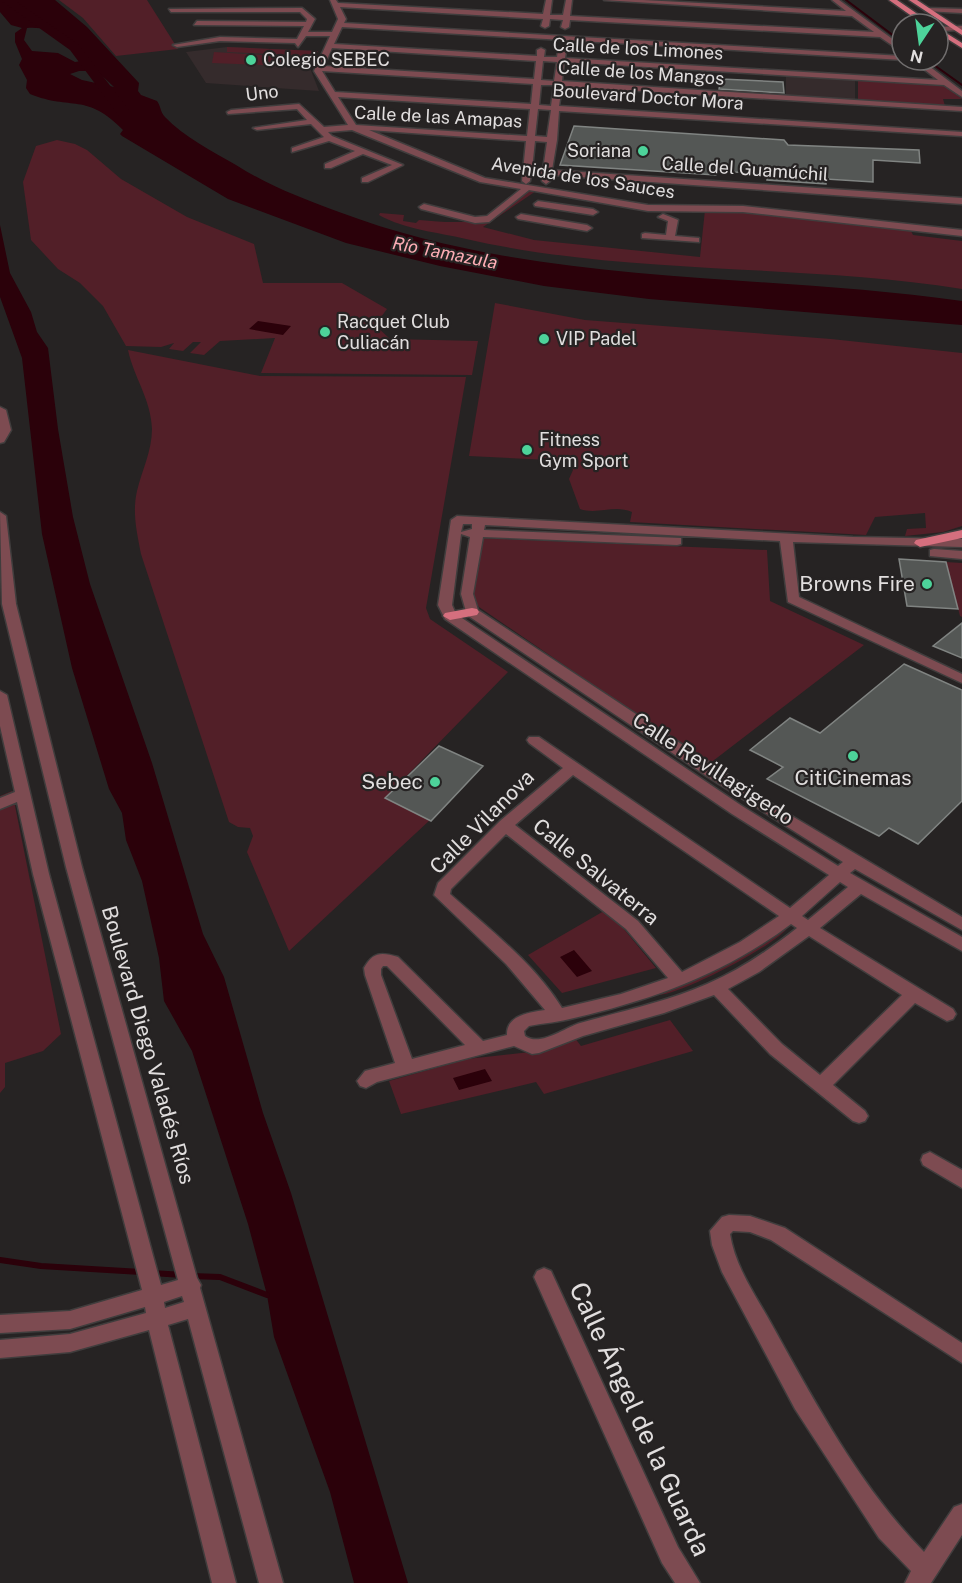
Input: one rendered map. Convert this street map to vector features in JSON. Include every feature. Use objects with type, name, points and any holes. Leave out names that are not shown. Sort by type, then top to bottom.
[{"type":"main road","points":[[892,0],[910,12]]},
{"type":"main road","points":[[912,0],[958,28],[962,33]]},
{"type":"main road","points":[[920,543],[962,534]]},
{"type":"main road","points":[[450,616],[472,612]]},
{"type":"street","points":[[424,207],[475,220],[489,219],[525,190],[536,82],[549,0]]},
{"type":"street","points":[[544,190],[553,140],[569,0]]},
{"type":"street","points":[[607,0],[707,3],[853,14]]},
{"type":"street","points":[[835,0],[890,41]]},
{"type":"street","points":[[353,127],[318,68],[342,19],[334,2],[881,35]]},
{"type":"street","points":[[707,3],[717,121]]},
{"type":"street","points":[[171,10],[302,10],[311,18],[303,35]]},
{"type":"street","points":[[189,10],[204,40]]},
{"type":"street","points":[[927,10],[962,11]]},
{"type":"street","points":[[197,24],[303,35]]},
{"type":"street","points":[[177,45],[204,40],[303,35],[337,30],[564,38],[890,57]]},
{"type":"street","name":"Calle de los Limones","points":[[328,46],[947,83]]},
{"type":"street","name":"Calle de los Mangos","points":[[318,68],[962,108]]},
{"type":"street","points":[[932,72],[962,95]]},
{"type":"street","name":"Boulevard Doctor Mora","points":[[334,97],[962,134]]},
{"type":"street","name":"Uno","points":[[231,112],[295,105],[315,121]]},
{"type":"street","points":[[257,128],[315,121],[329,138],[399,165],[365,180]]},
{"type":"street","name":"Boulevard Doctor Mora","points":[[717,121],[962,140]]},
{"type":"street","name":"Calle de las Amapas","points":[[322,130],[353,127],[553,140]]},
{"type":"street","name":"Avenida de los Sauces","points":[[353,127],[472,176],[664,213],[725,208],[859,207],[962,233]]},
{"type":"street","points":[[296,150],[329,138]]},
{"type":"street","points":[[328,166],[363,151]]},
{"type":"street","name":"Calle del Guamúchil","points":[[527,171],[859,207],[962,201]]},
{"type":"street","points":[[582,239],[598,199]]},
{"type":"street","points":[[538,204],[593,212]]},
{"type":"street","points":[[670,238],[674,220],[664,213],[647,232],[670,238],[696,240]]},
{"type":"street","points":[[521,217],[587,228]]},
{"type":"street","points":[[0,410],[5,430],[0,440]]},
{"type":"street","name":"Boulevard Diego Valadés Ríos","points":[[0,516],[9,604],[74,867],[191,1285],[271,1583]]},
{"type":"street","points":[[450,616],[445,605],[445,592],[456,526],[786,541],[962,543]]},
{"type":"street","points":[[472,612],[467,594],[478,527]]},
{"type":"street","points":[[786,541],[962,555]]},
{"type":"street","points":[[786,541],[793,599],[962,679]]},
{"type":"street","name":"Calle Revillagigedo","points":[[472,612],[728,783],[853,861],[962,924]]},
{"type":"street","name":"Calle Revillagigedo","points":[[450,616],[650,753],[840,875],[962,945]]},
{"type":"street","points":[[845,624],[880,631],[962,669]]},
{"type":"street","points":[[0,694],[41,874],[153,1298],[224,1583]]},
{"type":"street","name":"Calle Vilanova","points":[[534,740],[808,929],[947,1014]]},
{"type":"street","name":"Calle Vilanova","points":[[557,1015],[548,1000],[512,960],[442,895],[444,887],[505,825],[540,792],[573,768]]},
{"type":"street","points":[[0,804],[22,794]]},
{"type":"street","name":"Calle Salvaterra","points":[[505,825],[632,925],[680,981]]},
{"type":"street","points":[[853,861],[840,875],[789,916],[758,940],[726,960],[647,993],[557,1015],[526,1020],[519,1024],[515,1031],[517,1039],[527,1047],[537,1048],[562,1035],[657,1010],[716,987],[743,973],[808,929],[860,886]]},
{"type":"street","points":[[405,1068],[373,975],[372,968],[379,959],[392,961],[479,1048]]},
{"type":"street","points":[[716,987],[776,1049],[859,1116]]},
{"type":"street","points":[[647,993],[657,1010]]},
{"type":"street","points":[[821,1085],[913,994]]},
{"type":"street","points":[[366,1081],[371,1076],[517,1039]]},
{"type":"street","points":[[930,1160],[962,1180]]},
{"type":"street","points":[[962,1354],[778,1234],[750,1224],[729,1223],[720,1231],[729,1266],[803,1402],[887,1530],[922,1576],[962,1515]]},
{"type":"street","name":"Calle Ángel de la Guarda","points":[[544,1277],[670,1555],[688,1583]]},
{"type":"street","points":[[0,1324],[70,1320],[153,1298],[191,1285]]},
{"type":"street","points":[[0,1349],[70,1343],[197,1307]]},
{"type":"street","points":[[70,1320],[70,1343]]},
{"type":"shaded area","points":[[59,0],[147,0],[178,49],[116,56],[83,18]]},
{"type":"shaded area","name":"Colegio SEBEC","points":[[227,47],[318,51],[310,68],[319,91],[206,83],[186,52]]},
{"type":"shaded area","name":"Colegio SEBEC","points":[[227,47],[318,51],[313,61],[296,60],[295,55],[227,52]]},
{"type":"shaded area","name":"Colegio SEBEC","points":[[214,52],[292,57],[286,66],[212,63]]},
{"type":"shaded area","points":[[786,74],[855,79],[855,101],[786,96]]},
{"type":"shaded area","points":[[858,79],[943,84],[962,99],[943,99],[945,106],[858,101]]},
{"type":"shaded area","points":[[57,140],[75,144],[87,150],[121,179],[187,217],[254,244],[263,283],[342,283],[387,309],[375,325],[390,339],[478,341],[472,375],[261,373],[275,338],[220,341],[204,355],[190,353],[201,342],[193,342],[183,351],[169,349],[174,343],[161,347],[126,346],[103,306],[80,283],[58,269],[31,240],[23,182],[36,146]]},
{"type":"shaded area","points":[[528,190],[536,191],[483,227],[534,240],[700,257],[705,210],[834,219],[911,231],[913,235],[962,241],[962,289],[838,275],[589,259],[527,251],[422,230],[379,215],[380,213],[404,215],[403,221],[416,223],[419,220],[464,222],[477,220],[502,210]]},
{"type":"shaded area","points":[[495,303],[585,320],[831,339],[962,353],[962,526],[943,532],[905,536],[907,529],[926,528],[925,513],[875,517],[866,535],[630,522],[632,512],[625,510],[587,511],[580,509],[569,479],[573,470],[569,461],[469,456]]},
{"type":"shaded area","points":[[128,350],[260,376],[466,377],[426,608],[430,619],[508,672],[386,797],[430,820],[289,951],[247,852],[253,836],[250,828],[238,827],[229,822],[141,554],[135,507],[139,483],[149,453],[152,429],[146,398]]},
{"type":"shaded area","points":[[479,538],[767,550],[770,601],[864,645],[709,764],[479,607],[471,597]]},
{"type":"shaded area","points":[[946,562],[962,563],[962,617],[960,616]]},
{"type":"shaded area","points":[[12,791],[61,1034],[43,1051],[5,1063],[5,1087],[0,1093],[0,796]]},
{"type":"shaded area","points":[[604,911],[623,928],[656,968],[562,993],[528,955]]},
{"type":"shaded area","points":[[789,926],[749,956],[687,987],[659,995],[749,952]]},
{"type":"shaded area","points":[[670,1020],[693,1051],[544,1094],[536,1082],[401,1114],[389,1081],[467,1059],[548,1050],[574,1037],[581,1046]]},
{"type":"water","name":"Río Tamazula","points":[[0,0],[55,0],[87,27],[139,83],[138,91],[141,95],[157,101],[163,115],[189,137],[274,186],[339,212],[414,236],[491,253],[569,265],[648,274],[884,292],[962,301],[962,325],[649,299],[544,286],[440,266],[346,243],[228,199],[122,136],[120,134],[123,130],[99,111],[88,106],[45,99],[30,94],[26,88],[27,80],[19,65],[22,59],[15,42],[15,33],[22,28],[11,25],[0,12]],"holes":[[[27,28],[45,29],[61,35],[73,46],[81,61],[75,62],[58,53],[32,51],[24,40]],[[79,71],[97,71],[114,87],[82,80],[70,74]]]},
{"type":"water","points":[[0,225],[10,273],[31,312],[37,332],[48,348],[58,429],[73,517],[90,584],[152,763],[203,934],[224,977],[263,1113],[291,1193],[408,1583],[354,1583],[330,1492],[274,1337],[267,1295],[248,1224],[192,1051],[164,1001],[159,958],[142,881],[126,840],[122,813],[109,789],[72,668],[42,534],[22,358],[0,297]]},
{"type":"water","points":[[258,321],[291,326],[283,335],[249,329]]},
{"type":"water","points":[[574,950],[592,971],[577,977],[560,957]]},
{"type":"water","points":[[485,1069],[492,1081],[459,1090],[453,1078]]},
{"type":"building","points":[[721,79],[783,82],[784,93],[719,89]]},
{"type":"building","points":[[574,126],[784,140],[788,145],[919,150],[920,163],[873,160],[873,182],[826,179],[826,184],[767,180],[768,174],[717,171],[716,175],[560,165]]},
{"type":"building","name":"Browns Fire","points":[[899,559],[946,562],[958,609],[907,606]]},
{"type":"building","points":[[962,623],[962,658],[933,646]]},
{"type":"building","name":"CitiCinemas","points":[[904,664],[962,690],[962,801],[918,844],[889,828],[879,836],[767,779],[783,767],[750,750],[790,718],[820,733]]},
{"type":"building","name":"Sebec","points":[[439,746],[483,766],[431,821],[385,798]]},
{"type":"waterway","name":"Río Tamazula","points":[[6,0],[74,47],[124,113]]},
{"type":"waterway","points":[[846,0],[890,33]]},
{"type":"waterway","points":[[944,72],[962,85]]},
{"type":"waterway","points":[[0,1260],[41,1266],[141,1272]]},
{"type":"waterway","points":[[152,1273],[183,1275]]},
{"type":"waterway","points":[[191,1276],[220,1277],[267,1295]]},
{"type":"place","name":"Colegio SEBEC","points":[[251,60]]},
{"type":"place","name":"Soriana","points":[[643,151]]},
{"type":"place","name":"Racquet Club Culiacán","points":[[325,332]]},
{"type":"place","name":"VIP Padel","points":[[544,339]]},
{"type":"place","name":"Fitness Gym Sport","points":[[527,450]]},
{"type":"place","name":"Browns Fire","points":[[927,584]]},
{"type":"place","name":"CitiCinemas","points":[[853,756]]},
{"type":"place","name":"Sebec","points":[[435,782]]}]
